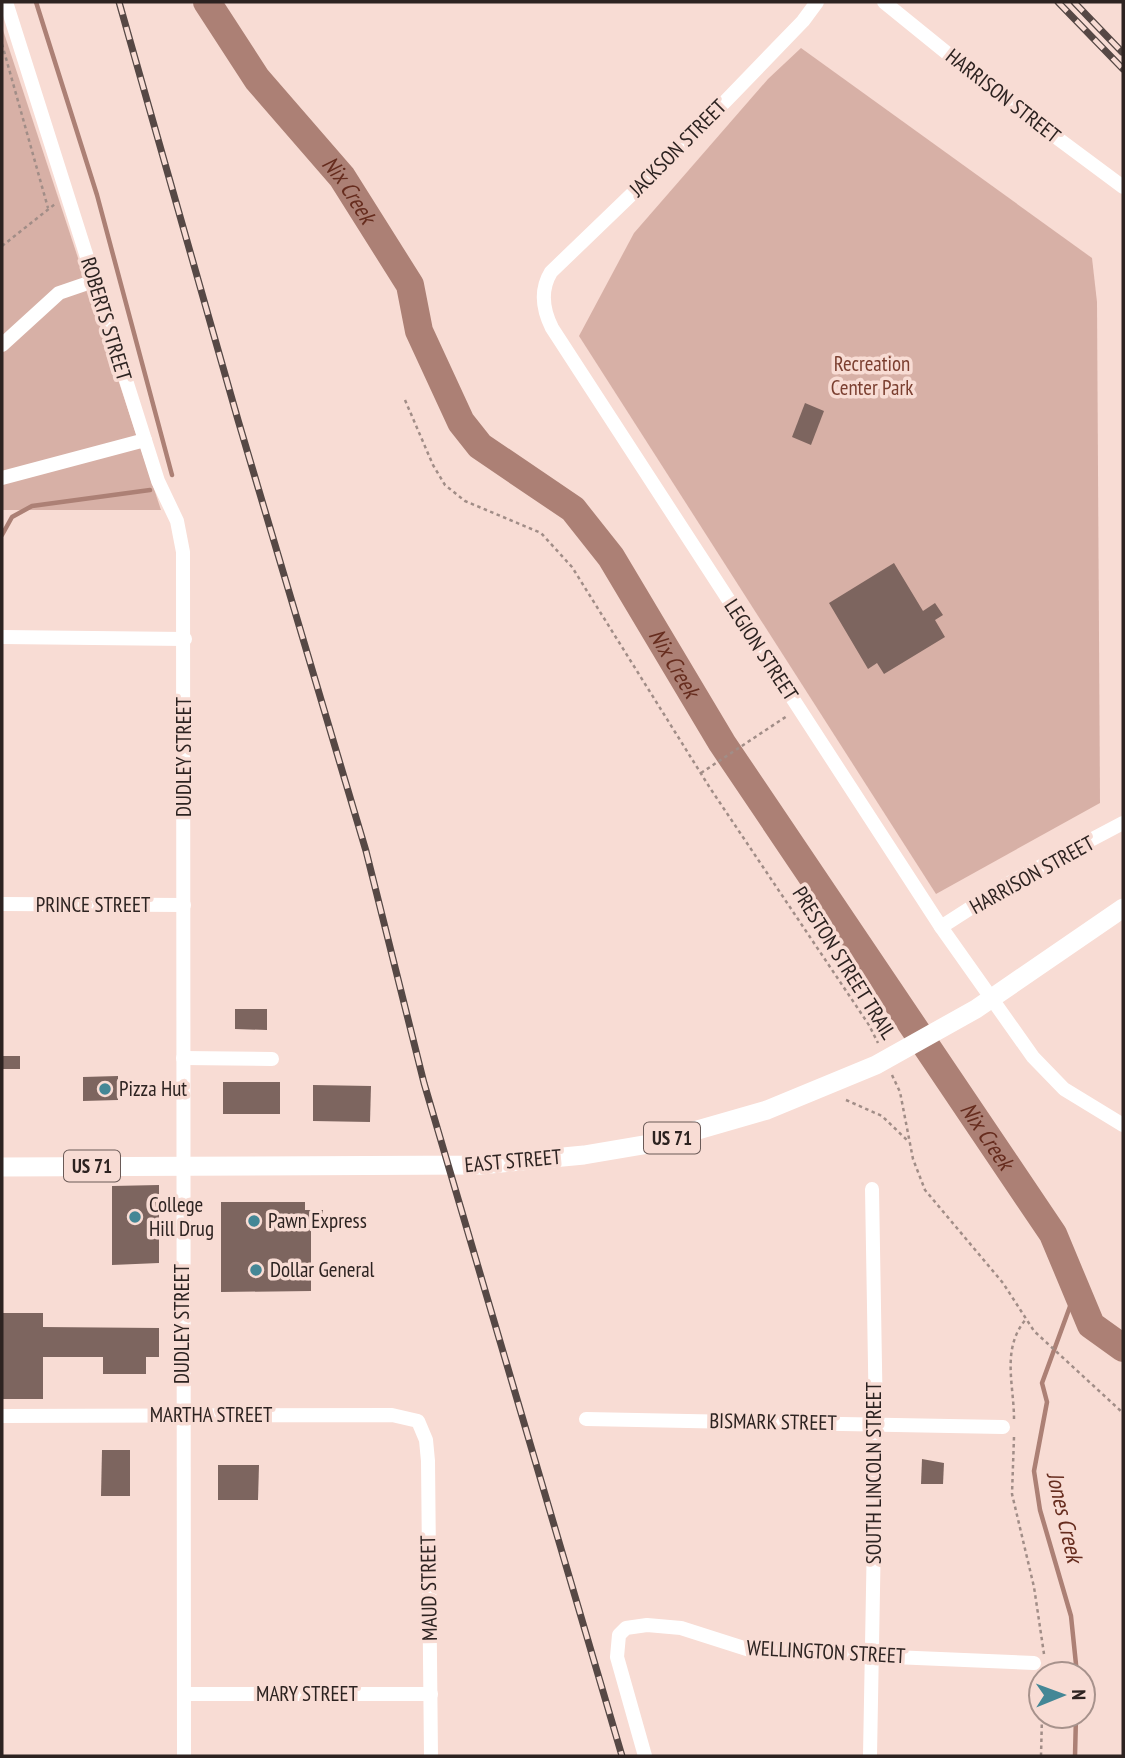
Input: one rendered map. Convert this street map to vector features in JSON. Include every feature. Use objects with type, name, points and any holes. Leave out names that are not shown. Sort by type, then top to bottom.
[{"type":"main road","name":"US 71","points":[[984,1003],[1123,908]]},
{"type":"main road","name":"EAST STREET","points":[[2,1167],[469,1166],[584,1155],[649,1144],[767,1110],[882,1061],[984,1003]]},
{"type":"street","name":"ROBERTS STREET","points":[[6,2],[158,481],[177,521],[183,552],[185,639]]},
{"type":"street","name":"JACKSON STREET","points":[[543,296],[551,272],[687,141],[803,22],[817,2]]},
{"type":"street","name":"HARRISON STREET","points":[[884,2],[990,88],[1123,187]]},
{"type":"street","points":[[2,345],[59,293],[94,282]]},
{"type":"street","name":"LEGION STREET","points":[[543,296],[545,312],[552,328],[941,928],[984,1003],[1064,1089],[1122,1122]]},
{"type":"street","points":[[2,478],[145,440]]},
{"type":"street","points":[[2,637],[185,639]]},
{"type":"street","name":"DUDLEY STREET","points":[[184,1756],[182,1166],[185,639]]},
{"type":"street","name":"HARRISON STREET","points":[[941,928],[1012,882],[1123,824]]},
{"type":"street","name":"PRINCE STREET","points":[[2,904],[184,905]]},
{"type":"street","points":[[183,1058],[272,1059]]},
{"type":"street","name":"SOUTH LINCOLN STREET","points":[[870,1756],[876,1424],[872,1189]]},
{"type":"street","name":"MARTHA STREET","points":[[2,1416],[392,1415],[418,1421]]},
{"type":"street","name":"BISMARK STREET","points":[[586,1419],[1011,1426]]},
{"type":"street","name":"MAUD STREET","points":[[418,1421],[426,1440],[428,1461],[431,1756]]},
{"type":"street","name":"WELLINGTON STREET","points":[[645,1756],[619,1667],[617,1642],[621,1630],[647,1625],[681,1628],[753,1651],[1027,1662]]},
{"type":"street","name":"MARY STREET","points":[[184,1694],[431,1694]]},
{"type":"path","points":[[2,44],[48,208]]},
{"type":"path","points":[[2,246],[55,204]]},
{"type":"path","name":"PRESTON STREET TRAIL","points":[[405,400],[433,465],[445,485],[465,501],[541,533],[572,567],[701,774],[869,1025],[882,1061],[900,1092],[909,1142],[925,1190],[1003,1283],[1034,1331],[1123,1412]]},
{"type":"path","points":[[701,774],[776,723]]},
{"type":"path","points":[[846,1100],[883,1116],[909,1142]]},
{"type":"path","points":[[1026,1319],[1016,1335],[1009,1362],[1012,1494],[1034,1587],[1039,1660]]},
{"type":"path","points":[[1041,1756],[1042,1730]]},
{"type":"green space","points":[[2,27],[161,510],[2,510]]},
{"type":"green space","name":"Recreation Center Park","points":[[801,48],[1092,258],[1097,302],[1100,803],[936,894],[579,336],[634,233],[768,79]]},
{"type":"building","points":[[805,403],[824,411],[811,445],[792,437]]},
{"type":"building","points":[[894,563],[923,611],[935,603],[943,615],[935,620],[945,637],[884,674],[877,663],[868,669],[829,603]]},
{"type":"building","points":[[235,1009],[267,1009],[267,1030],[235,1029]]},
{"type":"building","points":[[2,1056],[20,1056],[20,1069],[2,1069]]},
{"type":"building","points":[[118,1076],[118,1100],[83,1101],[83,1077]]},
{"type":"building","points":[[223,1082],[280,1082],[280,1114],[223,1114]]},
{"type":"building","points":[[313,1085],[371,1086],[370,1122],[313,1121]]},
{"type":"building","points":[[159,1185],[159,1263],[112,1265],[112,1186]]},
{"type":"building","points":[[221,1202],[305,1202],[305,1210],[323,1210],[323,1224],[311,1224],[311,1291],[221,1292]]},
{"type":"building","points":[[2,1313],[43,1313],[43,1327],[159,1328],[159,1357],[146,1357],[146,1374],[103,1374],[103,1357],[43,1357],[43,1399],[2,1399]]},
{"type":"building","points":[[102,1450],[130,1450],[130,1496],[101,1496]]},
{"type":"building","points":[[922,1459],[944,1463],[943,1484],[921,1484]]},
{"type":"building","points":[[218,1465],[259,1465],[258,1500],[218,1500]]},
{"type":"waterway","points":[[36,2],[97,195],[172,475]]},
{"type":"waterway","name":"Nix Creek","points":[[207,2],[257,79],[342,177],[410,285],[419,331],[461,422],[480,446],[573,509],[611,557],[722,743],[1053,1234],[1091,1325],[1123,1348]]},
{"type":"waterway","points":[[2,535],[12,517],[32,506],[150,490]]},
{"type":"waterway","name":"Jones Creek","points":[[1076,1290],[1042,1383],[1047,1402],[1034,1471],[1040,1510],[1071,1616],[1076,1660]]},
{"type":"waterway","name":"Jones Creek","points":[[1075,1756],[1076,1730]]},
{"type":"railway","points":[[119,2],[238,420],[366,851],[424,1083],[622,1756]]},
{"type":"railway","points":[[1058,2],[1123,69]]},
{"type":"railway","points":[[1074,2],[1122,52]]},
{"type":"place","name":"Pizza Hut","points":[[105,1089]]},
{"type":"place","name":"College Hill Drug","points":[[135,1217]]},
{"type":"place","name":"Pawn Express","points":[[254,1221]]},
{"type":"place","name":"Dollar General","points":[[256,1270]]}]
